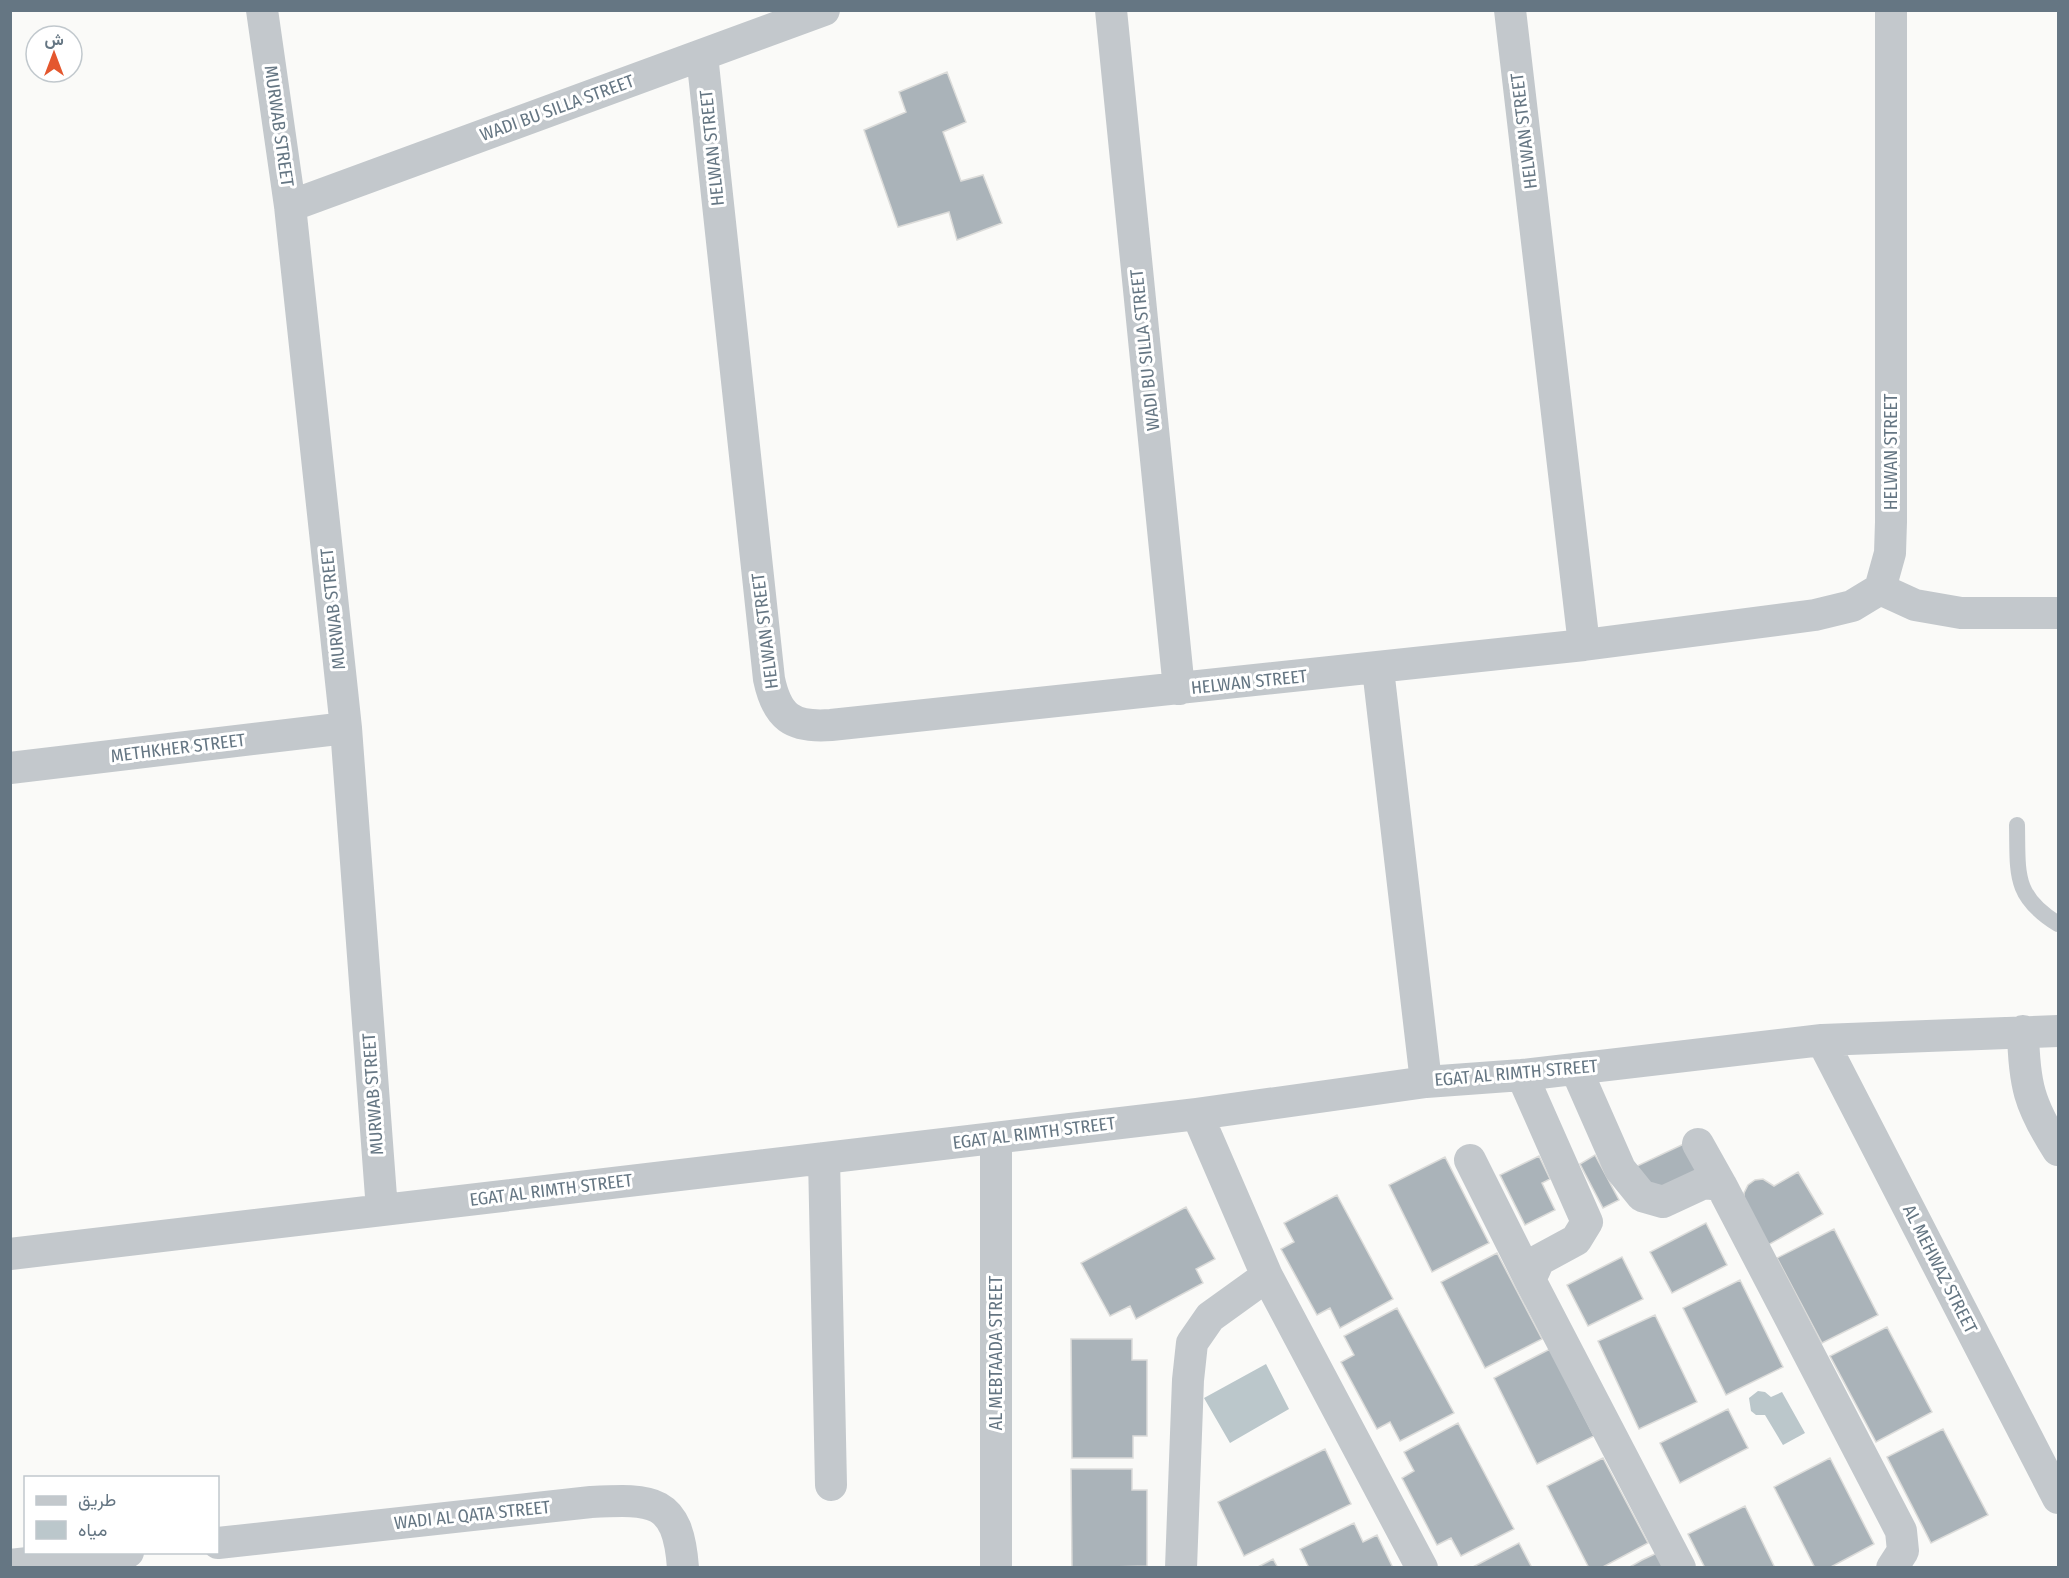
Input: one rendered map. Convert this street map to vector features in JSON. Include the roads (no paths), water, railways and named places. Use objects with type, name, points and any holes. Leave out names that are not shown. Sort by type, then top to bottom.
[{"type":"street","name":"MURWAB STREET","points":[[262,10],[290,206],[346,728],[382,1210]]},
{"type":"street","name":"WADI BU SILLA STREET","points":[[290,206],[824,10]]},
{"type":"street","name":"WADI BU SILLA STREET","points":[[1111,10],[1179,689]]},
{"type":"street","name":"HELWAN STREET","points":[[1510,10],[1584,645]]},
{"type":"street","name":"HELWAN STREET","points":[[702,55],[769,679],[774,701],[788,718],[808,727],[1378,669],[1584,645],[1815,615],[1852,606],[1880,589],[1890,553],[1891,522],[1891,10]]},
{"type":"street","points":[[1880,589],[1915,605],[1961,613],[2058,613]]},
{"type":"street","points":[[1378,669],[1426,1082]]},
{"type":"street","name":"METHKHER STREET","points":[[10,768],[346,728]]},
{"type":"street","points":[[2023,1031],[2024,1066],[2032,1106],[2058,1150]]},
{"type":"street","name":"EGAT AL RIMTH STREET","points":[[10,1254],[1197,1114],[1426,1082],[1522,1075],[1822,1040],[2058,1031]]},
{"type":"street","name":"AL MEHWAZ STREET","points":[[1822,1040],[2058,1498]]},
{"type":"street","points":[[1576,1069],[1620,1169],[1642,1196],[1663,1202],[1704,1183],[1721,1185]]},
{"type":"street","points":[[1522,1075],[1587,1222],[1576,1240],[1539,1260],[1530,1281]]},
{"type":"street","points":[[1197,1114],[1267,1276],[1422,1568]]},
{"type":"street","name":"AL MEBTAADA STREET","points":[[996,1138],[996,1568]]},
{"type":"street","points":[[1698,1144],[1902,1531],[1903,1551],[1892,1568]]},
{"type":"street","points":[[824,1158],[831,1485]]},
{"type":"street","points":[[1470,1161],[1680,1568]]},
{"type":"street","points":[[1181,1568],[1188,1380],[1192,1343],[1210,1317],[1267,1276]]},
{"type":"street","name":"WADI AL QATA STREET","points":[[219,1543],[591,1502],[636,1502],[667,1512],[676,1525],[681,1541],[683,1568]]},
{"type":"street","points":[[10,1565],[110,1554]]},
{"type":"lane","points":[[2017,825],[2021,888],[2036,910],[2058,924]]},
{"type":"water","points":[[1266,1364],[1289,1409],[1230,1443],[1204,1398]]},
{"type":"water","points":[[1758,1391],[1765,1392],[1771,1397],[1782,1392],[1805,1433],[1783,1445],[1765,1415],[1756,1415],[1751,1411],[1749,1398]]}]
